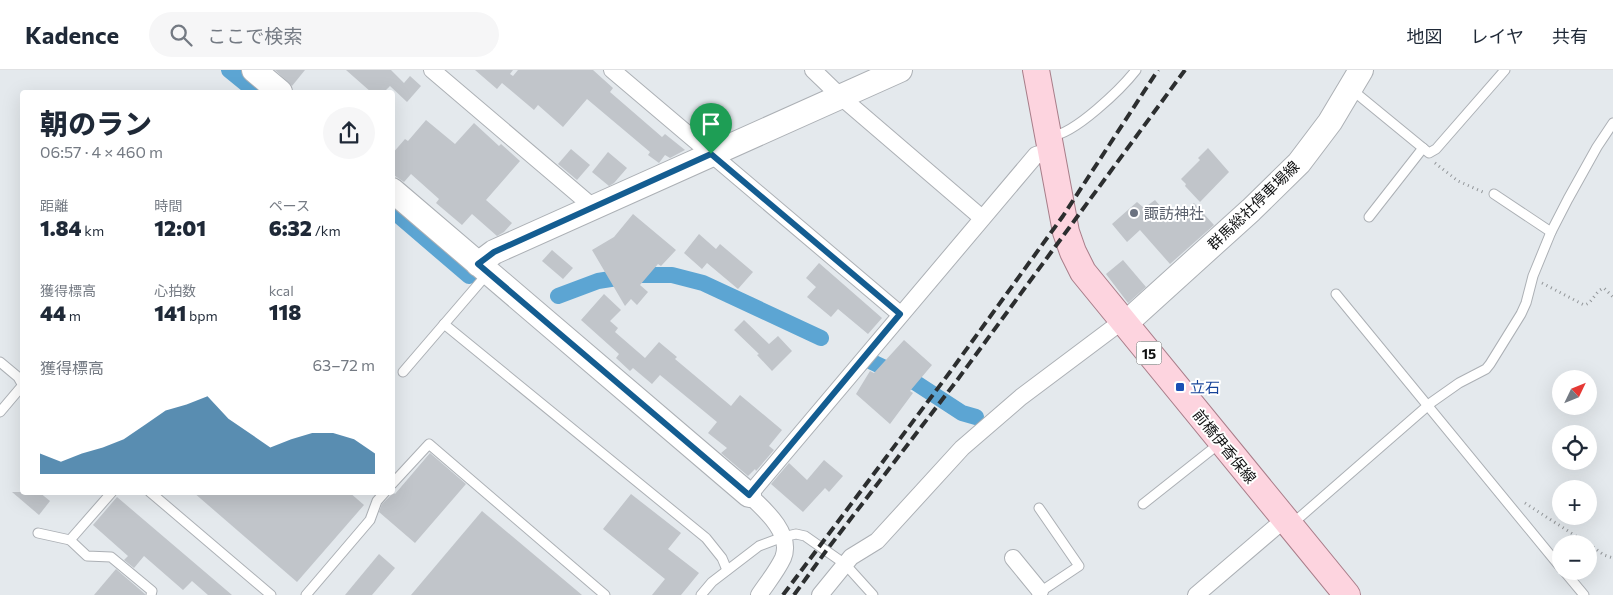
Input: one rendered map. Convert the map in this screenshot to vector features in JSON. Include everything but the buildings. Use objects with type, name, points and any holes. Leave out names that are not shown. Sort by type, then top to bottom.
[{"type":"main road","name":"前橋伊香保線","points":[[1036,70],[1066,232],[1083,272],[1348,595]]},
{"type":"street","points":[[254,70],[278,90]]},
{"type":"street","points":[[432,70],[593,207]]},
{"type":"street","points":[[612,70],[900,314]]},
{"type":"street","points":[[813,70],[841,97],[982,218]]},
{"type":"street","points":[[483,268],[494,252],[900,70]]},
{"type":"street","name":"群馬総社停車場線","points":[[1125,324],[1283,178],[1320,136],[1356,80]]},
{"type":"street","points":[[749,495],[982,218],[1036,155],[1050,143]]},
{"type":"street","points":[[395,193],[767,512],[782,537],[785,552],[759,595]]},
{"type":"street","points":[[820,595],[845,564],[856,554],[877,541],[962,448],[1021,397],[1113,328],[1125,324]]},
{"type":"street","points":[[1196,595],[1288,522]]},
{"type":"street","points":[[1014,558],[1037,593]]},
{"type":"lane","points":[[1050,143],[1093,112],[1124,84],[1136,70]]},
{"type":"lane","points":[[1369,217],[1426,151],[1436,150],[1504,70]]},
{"type":"lane","points":[[1356,80],[1426,151]]},
{"type":"lane","points":[[1288,522],[1428,406],[1459,383],[1486,369],[1521,314],[1551,232],[1586,166],[1613,123]]},
{"type":"lane","points":[[1494,194],[1551,232]]},
{"type":"lane","points":[[403,372],[444,324],[483,268]]},
{"type":"lane","points":[[1336,294],[1552,557]]},
{"type":"lane","points":[[444,324],[706,538],[722,558],[727,570]]},
{"type":"lane","points":[[0,362],[18,377],[20,381]]},
{"type":"lane","points":[[0,412],[20,387]]},
{"type":"lane","points":[[1142,504],[1222,441]]},
{"type":"lane","points":[[395,481],[429,444],[604,595]]},
{"type":"lane","points":[[70,540],[109,495]]},
{"type":"lane","points":[[153,495],[270,595]]},
{"type":"lane","points":[[306,595],[370,520],[377,501],[382,495]]},
{"type":"lane","points":[[1037,593],[1078,566],[1039,508]]},
{"type":"lane","points":[[38,533],[70,540],[86,556],[112,557],[152,591],[152,595]]},
{"type":"lane","points":[[701,595],[712,582],[759,546],[796,534],[805,536],[845,564],[873,595]]},
{"type":"lane","points":[[1572,580],[1584,595]]},
{"type":"path","points":[[1426,151],[1429,158],[1458,181],[1490,196],[1494,194]]},
{"type":"path","points":[[1533,278],[1584,305],[1588,304],[1604,288],[1613,297]]},
{"type":"path","points":[[1506,501],[1518,498],[1574,535]]},
{"type":"path","points":[[1597,550],[1613,558]]},
{"type":"waterway","points":[[229,70],[254,90]]},
{"type":"waterway","points":[[395,213],[469,276]]},
{"type":"waterway","points":[[558,296],[598,281],[636,275],[672,275],[703,283],[821,338]]},
{"type":"waterway","points":[[868,360],[916,383],[962,413],[976,417]]},
{"type":"railway","points":[[783,595],[950,372],[1063,216],[1158,70]]},
{"type":"railway","points":[[794,595],[958,379],[1185,70]]},
{"type":"place","name":"諏訪神社","points":[[1134,213]]},
{"type":"place","name":"立石","points":[[1180,387]]},
{"type":"route","points":[[711,154],[900,314],[749,495],[478,264],[483,258],[494,252],[711,154]]}]
